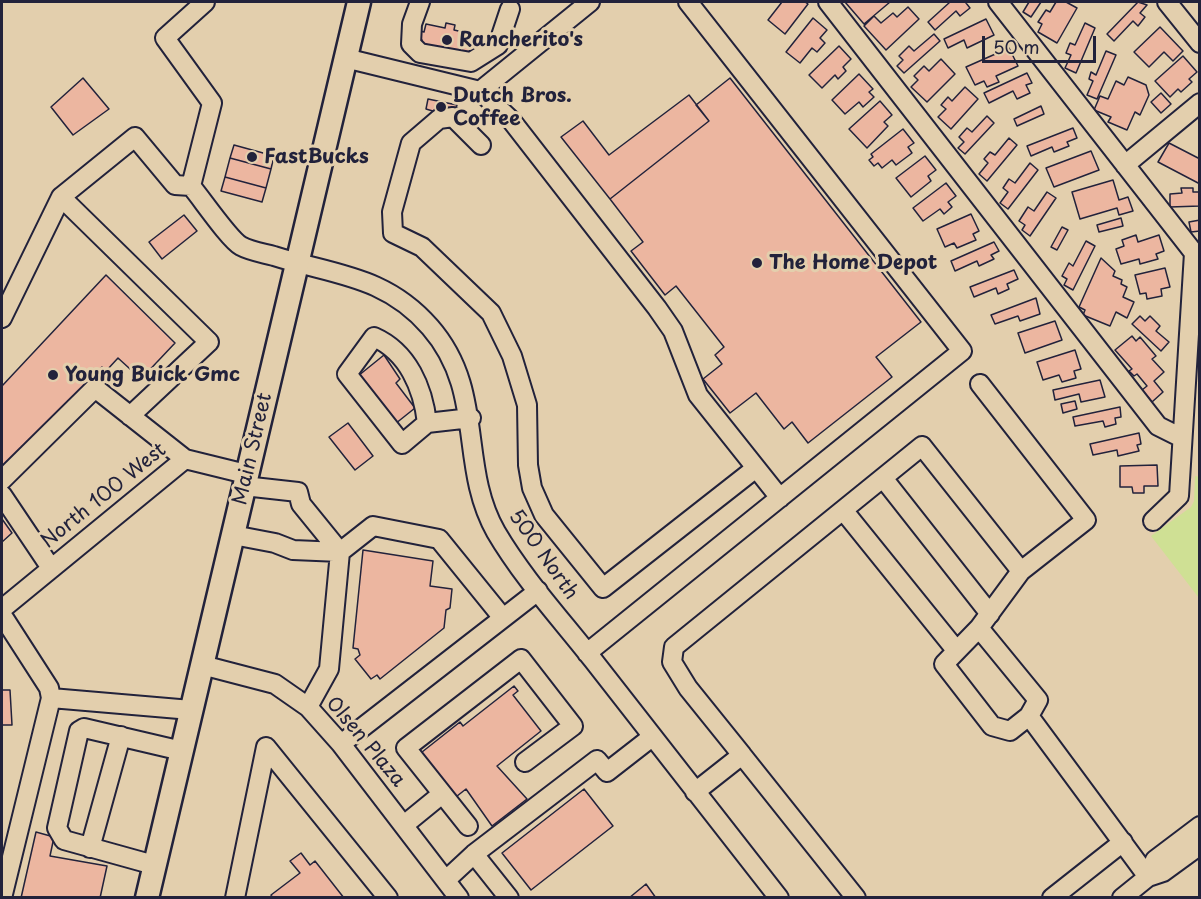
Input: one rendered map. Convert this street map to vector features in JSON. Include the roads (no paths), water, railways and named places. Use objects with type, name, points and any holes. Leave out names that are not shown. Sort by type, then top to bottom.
[{"type":"main road","name":"Main Street","points":[[147,897],[359,2]]},
{"type":"street","points":[[2,318],[61,197],[135,136],[174,185],[191,186],[212,104],[165,38],[205,2]]},
{"type":"street","points":[[420,2],[412,24],[411,44],[420,53],[471,62],[498,45],[510,9]]},
{"type":"street","points":[[480,91],[590,2]]},
{"type":"street","points":[[587,653],[962,351],[688,2]]},
{"type":"street","points":[[828,2],[1158,426],[1182,438]]},
{"type":"street","points":[[998,2],[1194,252],[1179,496],[1153,521]]},
{"type":"street","points":[[1167,2],[1200,43]]},
{"type":"street","points":[[345,58],[480,91],[511,120],[657,308],[673,331],[698,395],[780,498]]},
{"type":"street","points":[[1125,165],[1200,103]]},
{"type":"street","points":[[482,145],[453,117],[439,118],[411,143],[393,212],[393,233],[422,247],[491,313],[512,356],[527,405],[528,465],[532,488],[544,515],[603,588],[756,468]]},
{"type":"street","name":"500 North","points":[[191,186],[240,246],[297,264],[356,278],[391,294],[415,311],[441,339],[463,387],[471,418],[478,482],[485,507],[503,543],[538,591],[779,897]]},
{"type":"street","points":[[61,197],[209,342],[130,416]]},
{"type":"street","points":[[427,423],[425,400],[413,372],[388,344],[374,337],[347,374],[402,444],[427,423],[471,418]]},
{"type":"street","points":[[883,478],[985,621],[1038,700],[1029,716],[1010,731],[992,726],[944,664],[985,621],[1021,572],[1086,520],[980,384]]},
{"type":"street","points":[[2,480],[95,388],[185,459]]},
{"type":"street","points":[[856,897],[682,680],[672,662],[674,647],[922,446],[1021,572]]},
{"type":"street","name":"North 100 West","points":[[2,609],[185,459],[245,480],[298,492],[302,504],[340,552]]},
{"type":"street","points":[[2,495],[51,568]]},
{"type":"street","points":[[843,510],[956,650]]},
{"type":"street","points":[[232,535],[275,543],[293,550],[340,552],[373,526],[439,539],[503,618]]},
{"type":"street","points":[[308,707],[329,669],[340,552]]},
{"type":"street","points":[[341,744],[538,591]]},
{"type":"street","points":[[2,615],[49,688],[51,698],[5,867],[2,897]]},
{"type":"street","points":[[468,826],[406,748],[521,659],[573,726],[525,762]]},
{"type":"street","name":"Olsen Plaza","points":[[202,665],[275,684],[308,707],[341,744],[457,897]]},
{"type":"street","points":[[51,698],[191,710]]},
{"type":"street","points":[[1029,716],[1148,877]]},
{"type":"street","points":[[154,865],[64,840],[57,828],[79,731],[84,728],[182,751]]},
{"type":"street","points":[[90,848],[121,736]]},
{"type":"street","points":[[446,880],[474,854],[597,760],[607,772],[652,737]]},
{"type":"street","points":[[234,897],[266,747],[388,897]]},
{"type":"street","points":[[695,792],[742,755]]},
{"type":"street","points":[[404,825],[442,794]]},
{"type":"street","points":[[1148,877],[1155,860],[1200,826]]},
{"type":"street","points":[[1052,897],[1122,842]]},
{"type":"street","points":[[1122,897],[1148,877],[1163,872],[1200,845]]},
{"type":"street","points":[[474,854],[509,897]]},
{"type":"place","name":"Rancherito's","points":[[447,40]]},
{"type":"place","name":"Dutch Bros. Coffee","points":[[441,107]]},
{"type":"place","name":"FastBucks","points":[[252,157]]},
{"type":"place","name":"The Home Depot","points":[[757,263]]},
{"type":"place","name":"Young Buick Gmc","points":[[53,375]]}]
